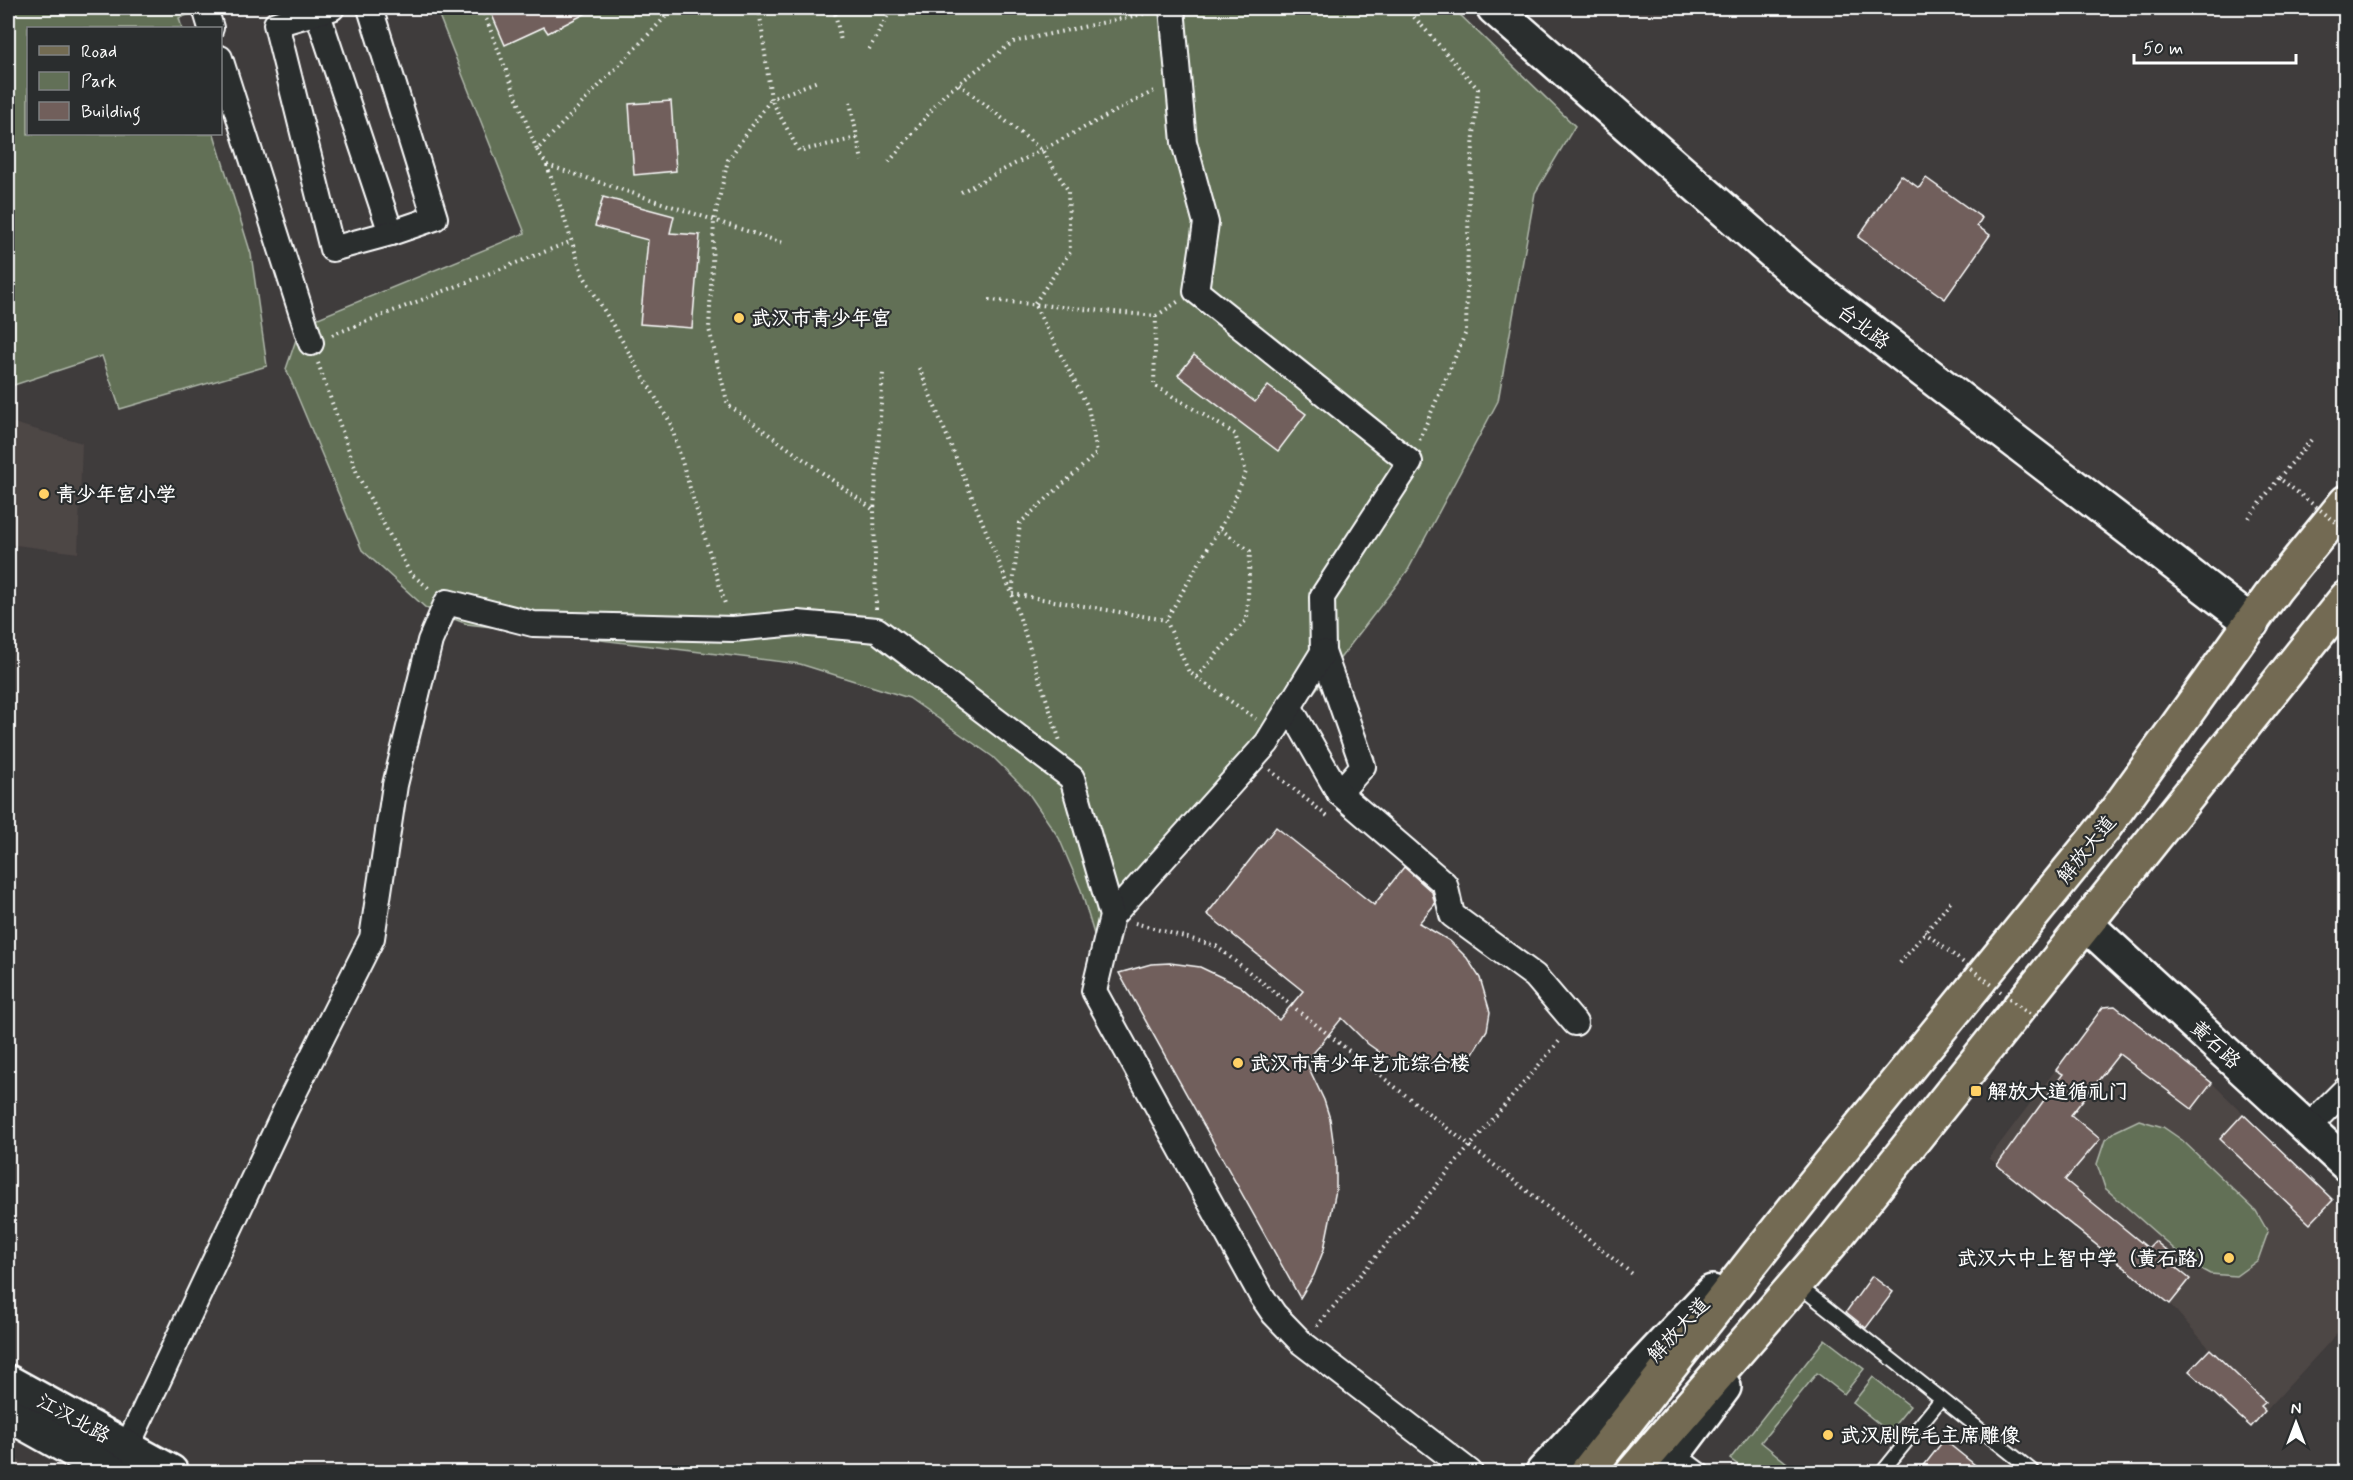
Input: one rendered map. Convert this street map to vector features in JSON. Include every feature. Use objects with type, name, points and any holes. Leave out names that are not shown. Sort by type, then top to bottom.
[{"type":"main road","name":"台北路","points":[[1494,8],[1801,277],[2252,623]]},
{"type":"main road","name":"解放大道","points":[[1587,1473],[1812,1186],[2106,825],[2276,588],[2346,502]]},
{"type":"main road","points":[[1668,1462],[1832,1242],[2086,924],[2341,614]]},
{"type":"main road","name":"黄石路","points":[[2086,924],[2346,1164]]},
{"type":"main road","name":"解放大道","points":[[1543,1473],[1812,1186]]},
{"type":"main road","points":[[1633,1473],[1832,1242]]},
{"type":"main road","name":"江汉北路","points":[[8,1382],[115,1463]]},
{"type":"main road","name":"江汉北路","points":[[8,1414],[115,1463],[171,1473]]},
{"type":"street","points":[[205,8],[211,27]]},
{"type":"street","points":[[370,8],[435,218],[391,233],[332,249],[276,24],[322,9],[391,233]]},
{"type":"street","points":[[1166,9],[1178,79],[1184,142],[1206,223],[1196,291],[1410,462],[1322,597],[1323,652],[1363,766],[1340,793]]},
{"type":"street","points":[[222,64],[311,343]]},
{"type":"street","points":[[115,1463],[286,1109],[372,938],[395,786],[430,641],[447,602],[533,624],[733,629],[798,623],[877,630],[1072,778],[1112,916]]},
{"type":"street","points":[[1323,652],[1267,743],[1112,916],[1094,991],[1261,1295],[1274,1314],[1302,1343],[1470,1473]]},
{"type":"street","points":[[1289,706],[1340,793],[1445,884],[1452,915],[1535,976],[1575,1023]]},
{"type":"street","points":[[2307,1128],[2346,1089]]},
{"type":"lane","points":[[1799,1286],[2034,1473]]},
{"type":"lane","points":[[1882,1473],[1941,1399]]},
{"type":"lane","points":[[1668,1462],[1704,1473]]},
{"type":"path","points":[[482,8],[537,150],[547,165],[582,273],[670,422],[733,629]]},
{"type":"path","points":[[537,150],[674,8]]},
{"type":"path","points":[[759,8],[771,99],[799,151],[857,138]]},
{"type":"path","points":[[834,8],[841,41]]},
{"type":"path","points":[[869,49],[892,8]]},
{"type":"path","points":[[1406,8],[1478,89],[1469,193],[1466,332],[1410,462]]},
{"type":"path","points":[[889,162],[945,95],[1013,42],[1166,9]]},
{"type":"path","points":[[961,192],[1178,79]]},
{"type":"path","points":[[818,81],[771,99],[728,160],[714,221],[709,329],[728,405],[874,510]]},
{"type":"path","points":[[959,84],[1042,150],[1068,190],[1070,252],[1034,304]]},
{"type":"path","points":[[850,102],[862,161]]},
{"type":"path","points":[[547,165],[786,244]]},
{"type":"path","points":[[447,602],[410,573],[358,476],[311,343],[572,242]]},
{"type":"path","points":[[990,300],[1156,316],[1196,291]]},
{"type":"path","points":[[1012,594],[1020,523],[1097,453],[1088,407],[1034,304]]},
{"type":"path","points":[[1156,316],[1154,385],[1235,434],[1246,472],[1219,528],[1166,620]]},
{"type":"path","points":[[919,368],[1012,594],[1072,778]]},
{"type":"path","points":[[877,630],[874,510],[883,373]]},
{"type":"path","points":[[2249,518],[2311,440]]},
{"type":"path","points":[[2279,478],[2346,530]]},
{"type":"path","points":[[1197,677],[1247,620],[1250,551],[1219,528]]},
{"type":"path","points":[[1012,594],[1166,620]]},
{"type":"path","points":[[1166,620],[1189,672],[1274,731]]},
{"type":"path","points":[[1900,963],[1953,899]]},
{"type":"path","points":[[1112,916],[1216,946],[1635,1276]]},
{"type":"path","points":[[1924,932],[2037,1020]]},
{"type":"path","points":[[1302,1343],[1575,1023]]},
{"type":"shaded area","name":"青少年宫小学","points":[[8,423],[82,443],[78,553],[8,544]]},
{"type":"shaded area","name":"武汉六中上智中学（黄石路）","points":[[2115,1006],[2212,1083],[2345,1213],[2345,1325],[2251,1427],[2189,1371],[2210,1349],[2170,1304],[1989,1158],[2103,1007]]},
{"type":"shaded area","points":[[8,1455],[41,1472],[8,1472]]},
{"type":"green space","points":[[8,8],[207,8],[179,18],[182,27],[27,27],[27,135],[214,135],[251,254],[267,366],[120,409],[102,356],[8,387]]},
{"type":"green space","points":[[436,8],[1453,8],[1575,126],[1535,193],[1498,401],[1408,570],[1278,739],[1098,948],[1081,890],[1059,838],[1027,791],[993,757],[909,698],[800,664],[467,624],[426,608],[362,550],[286,369],[301,325],[525,233]]},
{"type":"green space","points":[[2139,1120],[2163,1127],[2182,1140],[2256,1211],[2268,1232],[2258,1260],[2236,1276],[2210,1274],[2191,1264],[2105,1188],[2097,1164],[2105,1140],[2116,1131]]},
{"type":"green space","points":[[1825,1339],[1864,1369],[1844,1394],[1817,1373],[1761,1442],[1788,1464],[1782,1472],[1748,1472],[1730,1459]]},
{"type":"green space","points":[[1873,1377],[1910,1406],[1889,1432],[1853,1403]]},
{"type":"building","points":[[489,8],[596,8],[548,33],[544,27],[505,45]]},
{"type":"building","points":[[671,101],[676,171],[634,175],[629,104]]},
{"type":"building","points":[[1901,175],[1919,188],[1926,178],[1982,218],[1977,226],[1990,235],[1945,299],[1858,237]]},
{"type":"building","points":[[603,197],[674,216],[670,233],[700,235],[692,328],[640,324],[648,240],[595,226]]},
{"type":"building","points":[[1194,355],[1255,402],[1268,386],[1306,414],[1278,451],[1178,375]]},
{"type":"building","name":"武汉市青少年艺术综合楼","points":[[1276,827],[1374,905],[1404,867],[1432,892],[1435,904],[1419,923],[1450,941],[1467,958],[1480,978],[1490,1012],[1487,1030],[1473,1053],[1464,1061],[1446,1067],[1424,1067],[1388,1058],[1368,1044],[1342,1018],[1306,1062],[1324,1100],[1330,1119],[1336,1162],[1336,1190],[1324,1249],[1314,1275],[1300,1298],[1119,973],[1151,964],[1170,963],[1200,967],[1240,986],[1279,1020],[1303,991],[1207,914]]},
{"type":"building","points":[[2115,1006],[2212,1083],[2192,1109],[2119,1054],[2071,1115],[2100,1139],[2065,1180],[2148,1248],[2155,1241],[2179,1261],[2174,1266],[2190,1279],[2170,1304],[1997,1165],[2063,1074],[2056,1070],[2103,1007]]},
{"type":"building","points":[[2243,1114],[2333,1200],[2310,1224],[2220,1139]]},
{"type":"building","points":[[1872,1276],[1893,1292],[1866,1328],[1846,1312]]},
{"type":"building","points":[[2210,1349],[2265,1402],[2260,1406],[2265,1411],[2251,1427],[2189,1371]]},
{"type":"building","points":[[1944,1440],[1985,1473],[1918,1473]]},
{"type":"place","name":"武汉市青少年宫","points":[[739,318]]},
{"type":"place","name":"青少年宫小学","points":[[44,494]]},
{"type":"place","name":"武汉市青少年艺术综合楼","points":[[1238,1063]]},
{"type":"place","name":"解放大道循礼门","points":[[1976,1091]]},
{"type":"place","name":"武汉六中上智中学（黄石路）","points":[[2229,1258]]},
{"type":"place","name":"武汉剧院毛主席雕像","points":[[1828,1435]]}]
